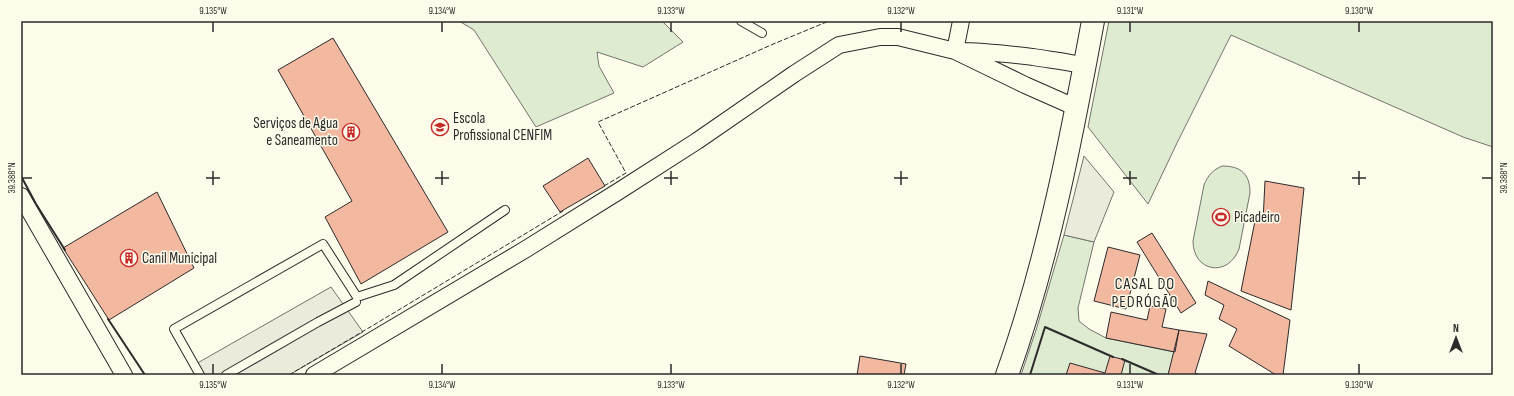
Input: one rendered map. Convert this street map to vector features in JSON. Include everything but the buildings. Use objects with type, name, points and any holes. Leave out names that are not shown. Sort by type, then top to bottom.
[{"type":"main road","points":[[1007,375],[1019,343],[1051,224],[1077,108],[1092,21]]},
{"type":"street","points":[[955,51],[961,21]]},
{"type":"street","points":[[314,375],[619,191],[697,141],[839,45],[880,37],[898,37],[955,51],[1077,108]]},
{"type":"street","points":[[955,51],[982,51],[1069,62],[1084,66]]},
{"type":"street","points":[[21,196],[124,375]]},
{"type":"lane","points":[[741,21],[762,33]]},
{"type":"lane","points":[[200,375],[174,329],[323,244],[357,297],[394,285],[505,210]]},
{"type":"lane","points":[[226,375],[356,302]]},
{"type":"green space","points":[[459,21],[662,21],[683,42],[643,67],[597,52],[599,66],[614,93],[536,127],[474,30]]},
{"type":"green space","points":[[1109,21],[1493,21],[1493,147],[1463,137],[1231,35],[1148,204],[1088,127]]},
{"type":"green space","name":"Picadeiro","points":[[1222,166],[1229,166],[1243,172],[1250,186],[1250,193],[1239,249],[1234,258],[1227,264],[1212,268],[1205,265],[1199,259],[1195,251],[1193,241],[1204,185],[1211,173]]},
{"type":"green space","points":[[1064,235],[1094,242],[1078,308],[1079,321],[1089,329],[1106,338],[1175,352],[1168,375],[1021,375],[1037,327]]},
{"type":"shaded area","points":[[1084,156],[1114,192],[1094,242],[1064,235]]},
{"type":"shaded area","points":[[331,287],[363,332],[289,375],[200,375],[194,365]]},
{"type":"fence","points":[[604,186],[626,173],[598,122],[771,45],[829,21]]},
{"type":"fence","points":[[289,375],[563,211]]},
{"type":"wall","points":[[21,176],[36,204],[65,250]]},
{"type":"wall","points":[[108,319],[145,375]]},
{"type":"wall","points":[[1030,375],[1045,327],[1113,357]]},
{"type":"wall","points":[[1122,359],[1159,375]]},
{"type":"place","name":"Escola Profissional CENFIM","points":[[440,127]]},
{"type":"place","name":"Serviços de Agua e Saneamento","points":[[351,132]]},
{"type":"place","name":"Picadeiro","points":[[1221,217]]},
{"type":"place","name":"Canil Municipal","points":[[129,258]]},
{"type":"district","name":"CASAL DO PEDRÓGÃO","points":[[1145,292]]}]
